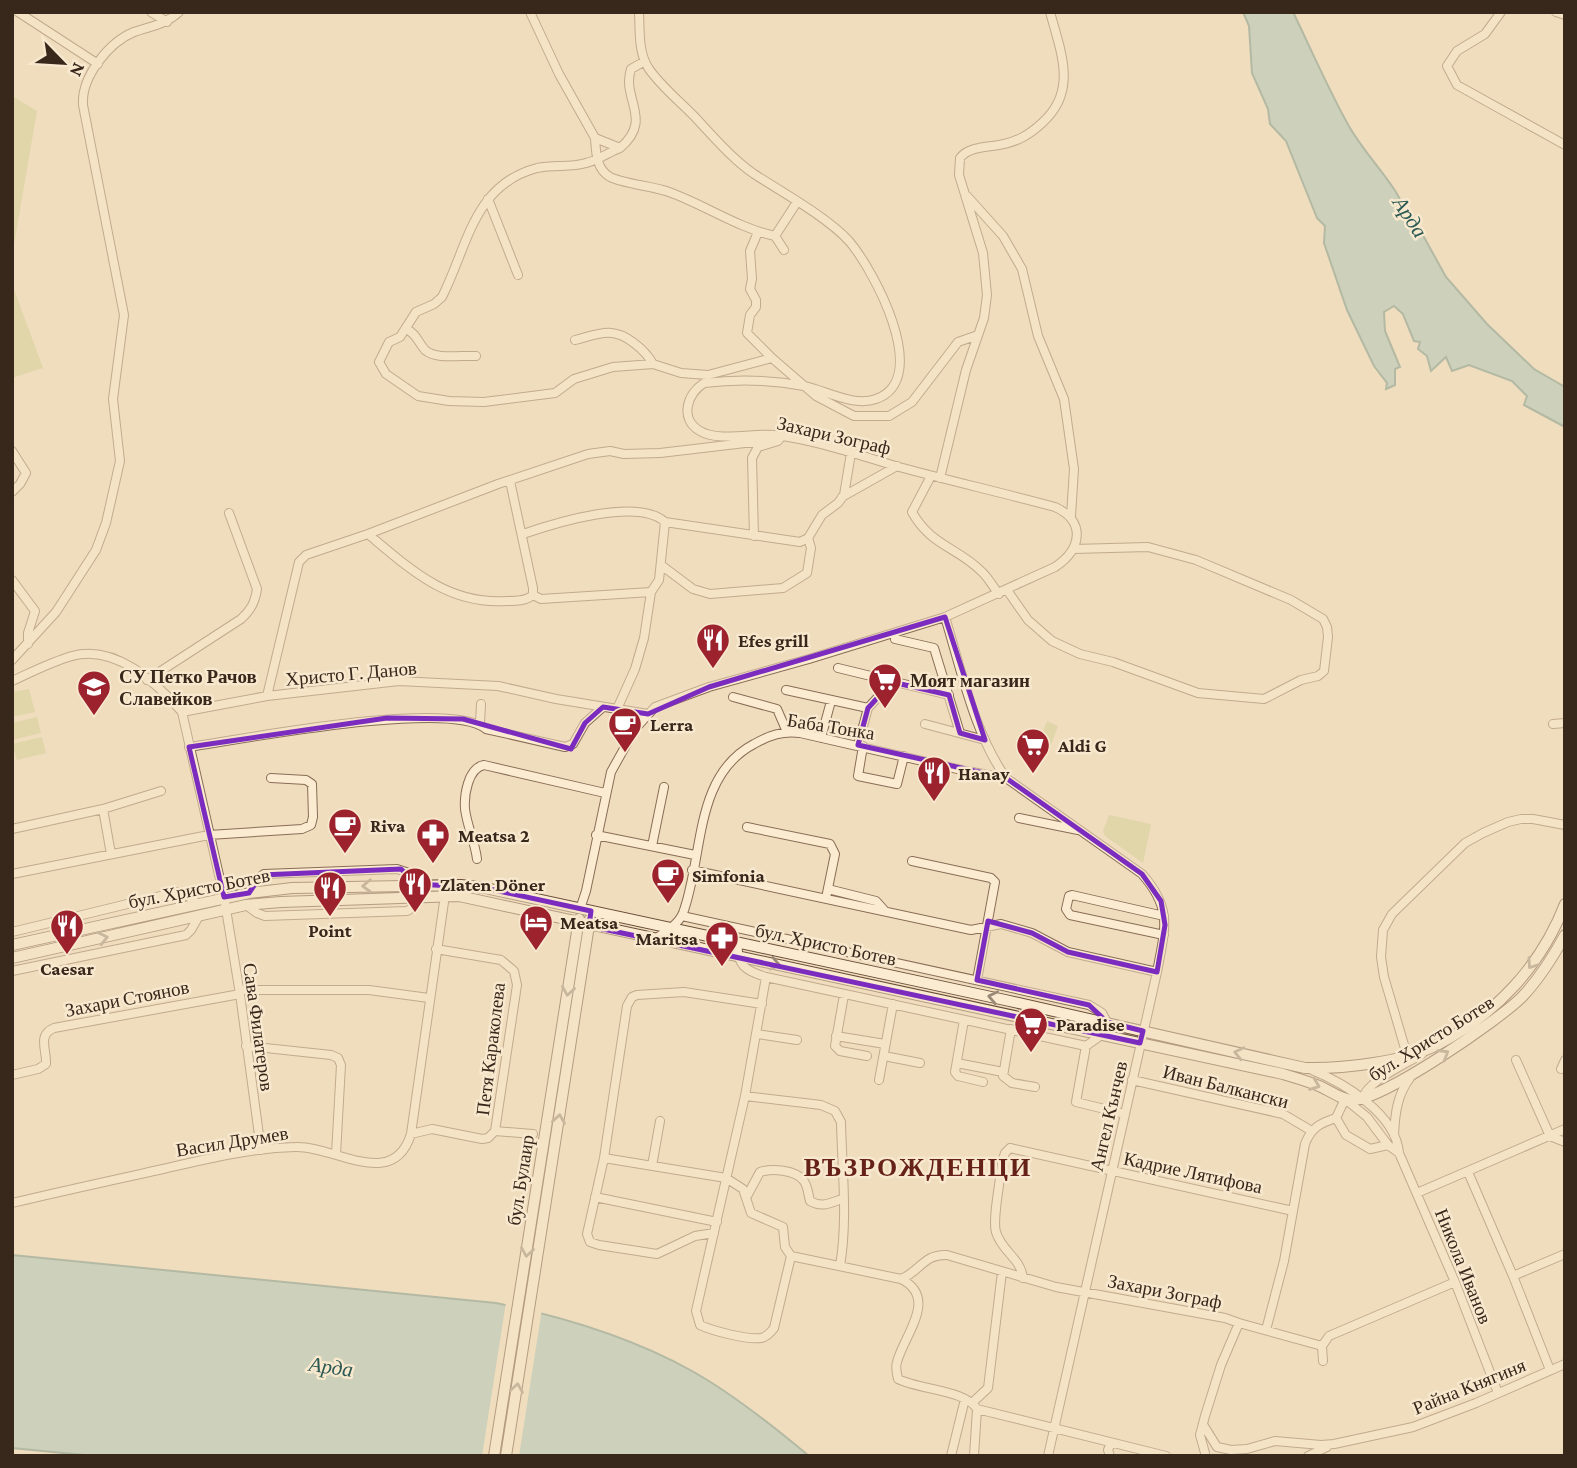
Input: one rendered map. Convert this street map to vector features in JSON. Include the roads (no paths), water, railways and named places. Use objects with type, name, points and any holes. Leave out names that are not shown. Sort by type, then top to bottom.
[{"type":"main road","name":"бул. Христо Ботев","points":[[12,958],[199,916],[249,893],[292,888],[418,884],[485,888],[1107,1022],[1305,1068],[1347,1066],[1408,1055],[1436,1045],[1487,1011],[1514,989],[1532,966],[1565,904]]},
{"type":"main road","name":"бул. Христо Ботев","points":[[12,945],[197,903],[246,905],[445,895],[520,908],[583,924],[1283,1074],[1315,1084],[1361,1104],[1458,1046],[1508,1010],[1544,971],[1565,935]]},
{"type":"main road","name":"бул. Булаир","points":[[506,1456],[543,1185],[585,911]]},
{"type":"main road","name":"бул. Булаир","points":[[494,1456],[543,1185]]},
{"type":"street","points":[[18,12],[98,64]]},
{"type":"street","points":[[151,12],[167,22]]},
{"type":"street","points":[[12,660],[56,612],[96,550],[106,523],[120,461],[113,399],[124,315],[82,96],[89,77],[121,39],[167,22],[178,12]]},
{"type":"street","points":[[530,12],[559,74],[595,138],[597,158],[602,170],[611,177],[670,192],[758,232],[775,236],[784,250]]},
{"type":"street","name":"Захари Зограф","points":[[639,12],[641,46],[645,61],[666,88],[742,165],[839,233],[857,253],[891,318],[901,353],[898,378],[888,392],[878,398],[855,401],[803,386],[704,383],[694,390],[687,408],[689,418],[700,431],[723,436],[777,436],[802,440],[1055,507],[1071,516]]},
{"type":"street","points":[[1050,12],[1062,61],[1063,96],[1048,118],[1024,138],[964,153],[958,166],[986,274],[984,318],[966,370],[936,477],[912,512],[930,537],[981,570],[1028,620],[1052,641],[1080,654],[1113,662],[1198,693],[1264,699],[1324,671],[1327,627],[1323,619],[1291,600],[1196,560],[1148,547],[1073,549]]},
{"type":"street","points":[[1501,12],[1485,34],[1457,51],[1447,66],[1450,75],[1457,85],[1481,100],[1565,145]]},
{"type":"street","points":[[1556,12],[1565,15]]},
{"type":"street","points":[[645,61],[632,69],[629,76],[636,116],[633,135],[620,148],[587,163],[554,164],[522,173],[501,184],[477,215],[442,297],[416,312],[400,337],[388,342],[379,362],[386,374],[418,396],[449,401],[484,402],[555,393],[574,379],[613,367],[653,364],[681,373],[708,375],[772,358]]},
{"type":"street","points":[[595,138],[620,148]]},
{"type":"street","points":[[585,911],[586,891],[605,793],[617,759],[648,713],[665,702],[709,687],[945,617],[1055,567],[1073,549],[1077,533],[1071,516],[1074,469],[1064,399],[1038,336],[1022,269],[1003,236],[967,195]]},
{"type":"street","points":[[488,199],[518,275]]},
{"type":"street","points":[[775,236],[797,202]]},
{"type":"street","points":[[758,232],[750,251],[750,289],[756,300],[756,307],[750,315],[747,333],[803,386],[854,416],[889,416],[912,402],[958,342],[978,335]]},
{"type":"street","points":[[406,328],[426,351],[436,356],[476,356]]},
{"type":"street","points":[[575,340],[617,332],[645,352],[653,364]]},
{"type":"street","points":[[267,696],[301,558],[510,481],[600,452],[660,453],[762,441],[777,436],[778,441],[758,447],[752,458],[754,536]]},
{"type":"street","points":[[12,452],[26,473],[12,492]]},
{"type":"street","points":[[842,498],[850,453]]},
{"type":"street","points":[[523,534],[593,515],[646,512],[665,522],[793,542],[808,538],[822,515],[842,498],[897,466]]},
{"type":"street","points":[[510,481],[523,534],[533,595]]},
{"type":"street","points":[[147,680],[242,620],[250,612],[257,589],[229,513]]},
{"type":"street","points":[[617,709],[635,669],[651,593],[659,580],[665,522]]},
{"type":"street","points":[[368,534],[431,583],[457,596],[488,602],[527,600],[533,595]]},
{"type":"street","points":[[661,565],[693,589],[709,594],[783,588],[807,573],[811,548],[808,538]]},
{"type":"street","points":[[12,580],[35,611],[28,633],[28,644]]},
{"type":"street","points":[[533,595],[541,598],[651,593]]},
{"type":"street","name":"Ангел Кънчев","points":[[945,617],[985,740],[1006,778],[1142,874],[1156,890],[1164,916],[1164,935],[1157,972],[1048,1456]]},
{"type":"street","points":[[895,639],[934,648],[960,733]]},
{"type":"street","points":[[12,681],[73,655],[105,656],[131,666],[182,712]]},
{"type":"street","points":[[838,668],[949,695]]},
{"type":"street","name":"Христо Г. Данов","points":[[182,712],[267,696],[399,681],[498,686],[648,713]]},
{"type":"street","points":[[892,682],[868,708],[858,776],[897,784],[904,756]]},
{"type":"street","points":[[786,690],[868,708]]},
{"type":"street","points":[[733,697],[777,709],[787,732]]},
{"type":"street","points":[[821,738],[831,701]]},
{"type":"street","points":[[480,723],[481,704]]},
{"type":"street","points":[[189,747],[387,718],[463,719],[480,723],[486,729],[565,747],[573,744],[585,723],[603,706]]},
{"type":"street","name":"Сава Филатеров","points":[[182,712],[224,903],[240,992],[261,1150]]},
{"type":"street","points":[[1553,724],[1565,723]]},
{"type":"street","points":[[925,724],[985,740]]},
{"type":"street","name":"Баба Тонка","points":[[682,916],[695,855],[716,781],[725,766],[747,747],[770,736],[787,732],[821,738],[1006,778]]},
{"type":"street","points":[[477,859],[465,806],[471,774],[478,766],[484,765],[605,793]]},
{"type":"street","points":[[12,874],[209,835],[302,829],[311,825],[314,810],[312,784],[306,780],[271,778]]},
{"type":"street","points":[[652,846],[664,787]]},
{"type":"street","points":[[12,829],[103,808],[161,791]]},
{"type":"street","points":[[103,808],[111,853]]},
{"type":"street","points":[[1019,818],[1079,830]]},
{"type":"street","points":[[1408,1055],[1384,977],[1381,957],[1383,930],[1392,914],[1465,843],[1483,833],[1521,819],[1565,825]]},
{"type":"street","points":[[747,827],[830,844],[835,854],[827,893]]},
{"type":"street","points":[[596,835],[695,855]]},
{"type":"street","points":[[912,861],[993,880],[996,888],[977,980]]},
{"type":"street","points":[[249,893],[259,877],[277,874],[397,869],[406,872],[418,884]]},
{"type":"street","points":[[692,870],[827,893],[885,911],[971,930],[1001,925],[1032,933],[1068,953],[1157,972]]},
{"type":"street","points":[[12,932],[177,892],[185,894],[197,903]]},
{"type":"street","points":[[445,895],[411,1134],[432,1129],[482,1139],[488,1138],[495,1131],[533,1134]]},
{"type":"street","points":[[1164,916],[1072,895],[1066,909],[1070,915],[1164,935]]},
{"type":"street","points":[[12,971],[186,935],[199,916]]},
{"type":"street","points":[[655,939],[682,916],[1089,1005],[1102,1013],[1107,1022]]},
{"type":"street","points":[[738,943],[737,956],[747,969],[766,977],[1086,1046]]},
{"type":"street","name":"Петя Караколева","points":[[436,948],[501,960],[514,971],[517,985],[495,1131]]},
{"type":"street","points":[[766,977],[757,1034],[696,1311],[700,1325],[711,1331],[760,1338],[769,1334],[774,1328],[791,1256]]},
{"type":"street","points":[[240,992],[369,990],[429,998]]},
{"type":"street","name":"Захари Стоянов","points":[[12,1074],[38,1069],[46,1064],[44,1038],[48,1031],[54,1028],[240,992]]},
{"type":"street","points":[[714,1233],[695,1236],[657,1254],[599,1245],[590,1242],[587,1234],[604,1158],[628,1001],[637,995],[684,992],[762,1004]]},
{"type":"street","points":[[844,995],[836,1050],[867,1056]]},
{"type":"street","points":[[879,1080],[893,1004]]},
{"type":"street","points":[[964,1020],[956,1075],[983,1082]]},
{"type":"street","points":[[1011,1029],[1003,1072],[1008,1082],[1035,1087]]},
{"type":"street","points":[[757,1034],[797,1040]]},
{"type":"street","points":[[1103,1034],[1086,1046],[1076,1102],[1125,1114]]},
{"type":"street","points":[[836,1036],[885,1044]]},
{"type":"street","points":[[1361,1104],[1366,1090],[1374,1083],[1436,1045]]},
{"type":"street","points":[[246,1046],[331,1055],[341,1060],[336,1154]]},
{"type":"street","points":[[884,1056],[920,1063]]},
{"type":"street","points":[[1516,1060],[1550,1136],[1565,1142]]},
{"type":"street","points":[[1561,1069],[1565,1060]]},
{"type":"street","points":[[957,1063],[1003,1072]]},
{"type":"street","points":[[1305,1068],[1341,1083],[1361,1104],[1388,1145],[1399,1153]]},
{"type":"street","points":[[1394,1135],[1400,1096],[1415,1071]]},
{"type":"street","name":"Иван Балкански","points":[[1132,1080],[1283,1114],[1310,1130]]},
{"type":"street","points":[[744,1096],[821,1105],[835,1111],[841,1122],[845,1234],[840,1266]]},
{"type":"street","points":[[1345,1099],[1336,1118],[1339,1126],[1356,1142],[1370,1149],[1388,1145]]},
{"type":"street","points":[[1361,1104],[1387,1123],[1394,1135]]},
{"type":"street","points":[[1266,1329],[1284,1261],[1310,1130],[1336,1118]]},
{"type":"street","points":[[652,1166],[660,1121]]},
{"type":"street","points":[[1418,1193],[1565,1129]]},
{"type":"street","name":"Васил Друмев","points":[[12,1203],[261,1150],[297,1147],[336,1154],[367,1164],[387,1162],[403,1153],[411,1134]]},
{"type":"street","name":"Никола Иванов","points":[[1394,1135],[1498,1393]]},
{"type":"street","name":"Кадрие Лятифова","points":[[1023,1278],[1021,1265],[1000,1242],[995,1230],[1002,1162],[1010,1148],[1293,1210]]},
{"type":"street","points":[[604,1158],[726,1178],[738,1183],[747,1196],[751,1213],[783,1227],[785,1247],[791,1256],[901,1279],[912,1284],[919,1295],[918,1307],[896,1366],[898,1379],[911,1386],[953,1394],[972,1403],[1054,1428],[1144,1453],[1166,1456]]},
{"type":"street","points":[[747,1196],[760,1172],[768,1169],[801,1177],[806,1182],[810,1201],[815,1204],[823,1206],[842,1199]]},
{"type":"street","points":[[1468,1172],[1550,1370]]},
{"type":"street","points":[[595,1197],[717,1222]]},
{"type":"street","name":"Захари Зограф","points":[[901,1279],[913,1274],[926,1258],[936,1254],[947,1255],[1056,1287],[1225,1318],[1322,1346]]},
{"type":"street","points":[[1513,1276],[1565,1254]]},
{"type":"street","points":[[951,1456],[972,1403],[988,1388],[1002,1272]]},
{"type":"street","points":[[1323,1360],[1322,1346],[1329,1336],[1455,1282]]},
{"type":"street","points":[[1203,1454],[1200,1436],[1221,1365],[1239,1324]]},
{"type":"street","name":"Райна Княгиня","points":[[1203,1454],[1217,1447],[1247,1449],[1275,1441],[1334,1444],[1413,1427],[1565,1364]]},
{"type":"street","points":[[972,1403],[974,1456]]},
{"type":"street","points":[[1204,1426],[1217,1447],[1230,1456]]},
{"type":"street","points":[[1110,1456],[1108,1450],[1111,1443]]},
{"type":"street","points":[[1308,1456],[1334,1444]]},
{"type":"water","name":"Арда","points":[[1243,12],[1293,12],[1350,128],[1414,219],[1446,277],[1487,324],[1534,369],[1565,387],[1565,427],[1524,405],[1527,396],[1512,381],[1469,365],[1452,371],[1446,357],[1431,371],[1427,356],[1418,349],[1420,342],[1414,341],[1403,314],[1394,306],[1384,312],[1385,331],[1400,367],[1395,369],[1395,385],[1386,389],[1387,383],[1374,366],[1347,310],[1324,243],[1325,226],[1317,218],[1286,141],[1270,124],[1268,109],[1252,73],[1249,26]]},
{"type":"water","name":"Арда","points":[[12,1255],[496,1303],[547,1315],[621,1338],[692,1371],[752,1410],[809,1456],[94,1456],[12,1448]]},
{"type":"place","name":"Efes grill","points":[[713,670]]},
{"type":"place","name":"Моят магазин","points":[[885,710]]},
{"type":"place","name":"СУ Петко Рачов Славейков","points":[[94,717]]},
{"type":"place","name":"Lerra","points":[[625,754]]},
{"type":"place","name":"Aldi G","points":[[1033,775]]},
{"type":"place","name":"Hanay","points":[[934,803]]},
{"type":"place","name":"Riva","points":[[345,855]]},
{"type":"place","name":"Meatsa 2","points":[[433,865]]},
{"type":"place","name":"Simfonia","points":[[668,905]]},
{"type":"place","name":"Zlaten Döner","points":[[415,914]]},
{"type":"place","name":"Point","points":[[330,918]]},
{"type":"place","name":"Meatsa","points":[[536,952]]},
{"type":"place","name":"Caesar","points":[[67,956]]},
{"type":"place","name":"Maritsa","points":[[722,968]]},
{"type":"place","name":"Paradise","points":[[1031,1054]]},
{"type":"district","name":"ВЪЗРОЖДЕНЦИ","points":[[918,1167]]}]
